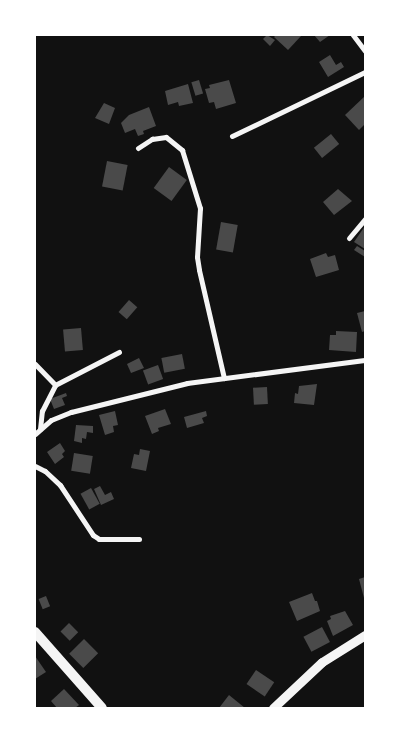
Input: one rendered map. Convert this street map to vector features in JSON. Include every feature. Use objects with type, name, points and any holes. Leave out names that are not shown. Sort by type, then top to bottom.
[{"type":"main road","points":[[35,632],[102,708]]},
{"type":"street","points":[[353,35],[365,51]]},
{"type":"street","points":[[232,136],[365,72]]},
{"type":"street","points":[[138,148],[152,139],[166,137],[182,150],[200,208],[197,244],[199,270],[224,378]]},
{"type":"street","points":[[349,238],[365,219]]},
{"type":"street","points":[[40,429],[42,411],[55,385],[119,352]]},
{"type":"street","points":[[35,434],[51,420],[71,412],[187,383],[365,360]]},
{"type":"street","points":[[35,364],[55,385]]},
{"type":"street","points":[[35,466],[60,485],[93,536],[139,540]]},
{"type":"street","points":[[273,708],[322,662],[365,635]]},
{"type":"building","points":[[267,35],[275,40],[270,46],[263,39]]},
{"type":"building","points":[[276,35],[302,35],[288,50],[274,37]]},
{"type":"building","points":[[314,35],[330,35],[320,42]]},
{"type":"building","points":[[330,55],[336,65],[341,62],[344,67],[328,77],[319,62]]},
{"type":"building","points":[[199,80],[203,93],[195,96],[191,82]]},
{"type":"building","points":[[229,80],[236,103],[216,109],[214,102],[209,103],[205,89],[210,88],[209,85]]},
{"type":"building","points":[[188,84],[193,103],[179,106],[178,102],[168,105],[165,91]]},
{"type":"building","points":[[365,96],[365,124],[359,130],[345,115]]},
{"type":"building","points":[[104,103],[115,108],[109,124],[95,118]]},
{"type":"building","points":[[149,107],[156,126],[143,131],[144,134],[138,136],[135,129],[125,133],[121,123],[129,115]]},
{"type":"building","points":[[331,134],[339,144],[322,158],[314,148]]},
{"type":"building","points":[[107,161],[128,165],[123,191],[102,187]]},
{"type":"building","points":[[169,167],[187,180],[172,201],[154,188]]},
{"type":"building","points":[[338,189],[352,201],[334,215],[323,202]]},
{"type":"building","points":[[221,222],[238,225],[233,253],[216,250]]},
{"type":"building","points":[[365,226],[365,249],[354,242]]},
{"type":"building","points":[[357,246],[365,251],[365,257],[354,250]]},
{"type":"building","points":[[326,253],[328,257],[335,255],[339,270],[316,277],[310,259]]},
{"type":"building","points":[[129,300],[137,307],[127,319],[119,312]]},
{"type":"building","points":[[365,311],[365,331],[362,332],[357,313]]},
{"type":"building","points":[[81,328],[83,350],[65,351],[63,330]]},
{"type":"building","points":[[336,331],[357,332],[356,352],[329,350],[330,335],[336,335]]},
{"type":"building","points":[[182,354],[185,369],[164,373],[161,358]]},
{"type":"building","points":[[139,358],[144,368],[131,373],[127,364]]},
{"type":"building","points":[[158,365],[163,379],[148,385],[143,370]]},
{"type":"building","points":[[317,384],[314,405],[294,403],[295,393],[298,394],[299,386]]},
{"type":"building","points":[[267,387],[268,404],[254,405],[253,388]]},
{"type":"building","points":[[66,393],[67,396],[62,398],[65,405],[54,409],[50,399]]},
{"type":"building","points":[[165,409],[171,424],[158,428],[159,431],[152,434],[145,416]]},
{"type":"building","points":[[115,411],[118,425],[113,426],[114,432],[105,435],[99,415]]},
{"type":"building","points":[[206,411],[207,416],[202,418],[204,423],[187,428],[184,417]]},
{"type":"building","points":[[76,425],[93,426],[93,433],[87,432],[86,439],[82,438],[82,443],[74,441]]},
{"type":"building","points":[[60,443],[65,451],[62,454],[64,457],[55,464],[47,452]]},
{"type":"building","points":[[140,449],[150,451],[146,471],[131,468],[134,454],[139,455]]},
{"type":"building","points":[[74,453],[93,456],[90,474],[71,471]]},
{"type":"building","points":[[100,486],[105,495],[111,492],[114,499],[101,505],[94,489]]},
{"type":"building","points":[[91,488],[100,504],[89,510],[81,494]]},
{"type":"building","points":[[365,577],[365,598],[364,598],[359,579]]},
{"type":"building","points":[[312,593],[320,611],[297,621],[289,602]]},
{"type":"building","points":[[46,596],[50,606],[43,609],[39,599]]},
{"type":"building","points":[[345,611],[353,625],[333,636],[327,621],[331,619],[330,616]]},
{"type":"building","points":[[69,623],[78,632],[70,641],[61,631]]},
{"type":"building","points":[[322,627],[330,642],[311,652],[303,637]]},
{"type":"building","points":[[84,639],[98,653],[83,668],[69,654]]},
{"type":"building","points":[[35,656],[46,672],[35,679]]},
{"type":"building","points":[[256,670],[274,682],[265,696],[246,684]]},
{"type":"building","points":[[64,689],[79,705],[75,708],[57,708],[51,701]]},
{"type":"building","points":[[229,695],[245,708],[219,708]]}]
